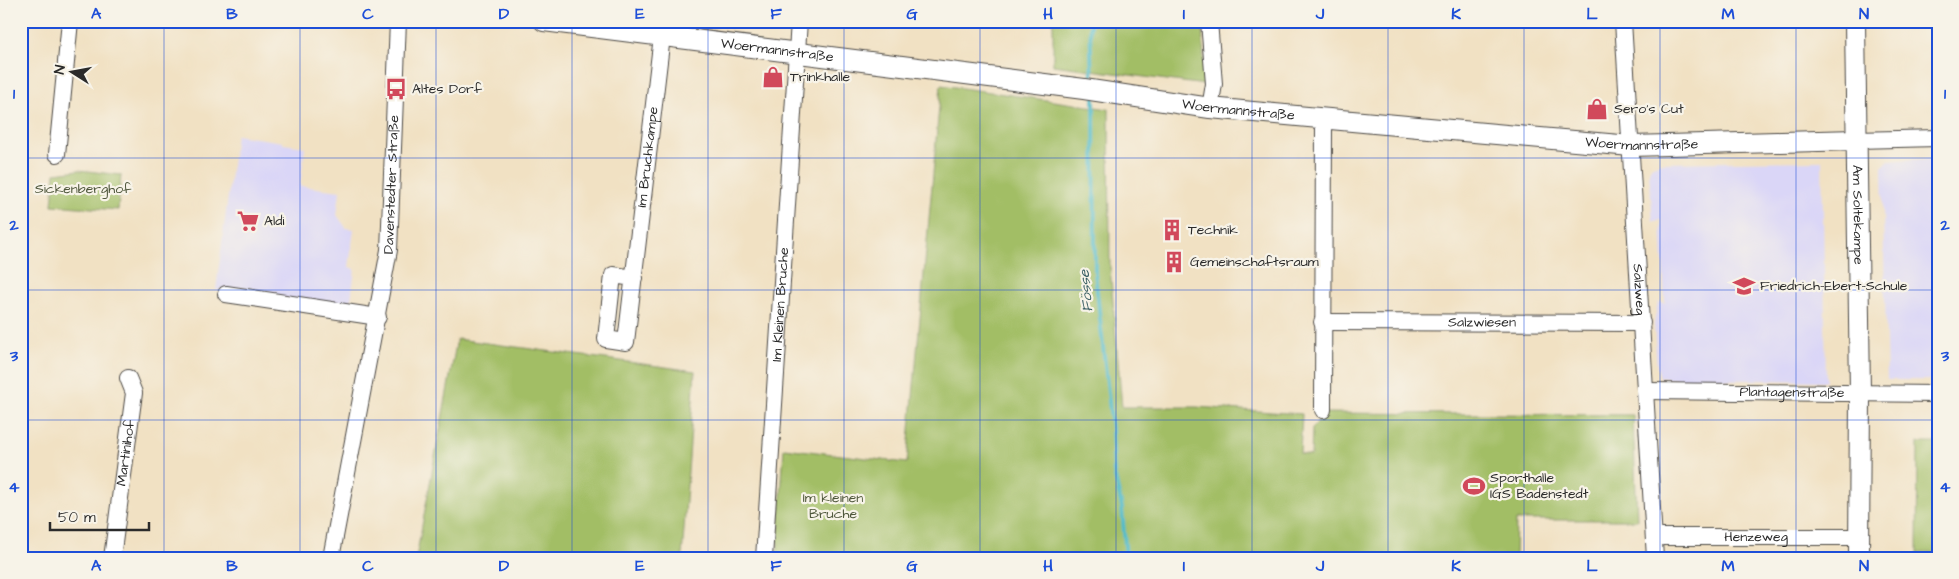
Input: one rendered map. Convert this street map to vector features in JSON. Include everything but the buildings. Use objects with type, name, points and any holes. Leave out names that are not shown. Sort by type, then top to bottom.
[{"type":"street","points":[[57,154],[70,21]]},
{"type":"street","name":"Davenstedter Straße","points":[[331,558],[378,317],[389,250],[398,21]]},
{"type":"street","name":"Woermannstraße","points":[[544,21],[1107,92],[1210,108],[1631,146],[1938,138]]},
{"type":"street","name":"Im Kleinen Bruche","points":[[764,558],[798,21]]},
{"type":"street","points":[[1209,21],[1214,84],[1210,108]]},
{"type":"street","name":"Salzweg","points":[[1623,21],[1655,558]]},
{"type":"street","name":"Am Soltekampe","points":[[1855,21],[1860,393],[1859,558]]},
{"type":"street","name":"Im Bruchkampe","points":[[634,278],[662,36]]},
{"type":"street","points":[[1322,410],[1324,118]]},
{"type":"street","points":[[226,294],[378,317]]},
{"type":"street","name":"Salzwiesen","points":[[1322,322],[1642,323]]},
{"type":"street","name":"Martinihof","points":[[112,558],[134,393],[128,378]]},
{"type":"street","name":"Plantagenstraße","points":[[1646,391],[1938,394]]},
{"type":"street","name":"Henzeweg","points":[[1654,537],[1858,537]]},
{"type":"shaded area","points":[[236,135],[305,147],[300,186],[340,191],[337,215],[346,228],[354,229],[349,267],[355,269],[350,307],[216,290]]},
{"type":"shaded area","points":[[1938,159],[1938,380],[1887,380],[1882,167],[1889,160]]},
{"type":"shaded area","name":"Friedrich-Ebert-Schule","points":[[1822,161],[1826,381],[1669,379],[1660,377],[1657,367],[1654,324],[1658,302],[1665,303],[1661,220],[1653,221],[1649,172],[1651,167],[1660,163]]},
{"type":"green space","points":[[1053,21],[1202,21],[1205,85],[1053,65]]},
{"type":"green space","name":"Im kleinen Bruche","points":[[941,85],[1109,109],[1110,267],[1122,407],[1196,407],[1302,414],[1300,454],[1311,456],[1312,429],[1324,413],[1633,415],[1637,520],[1516,520],[1515,558],[777,558],[784,448],[907,463]]},
{"type":"green space","name":"Sickenberghof","points":[[79,170],[121,175],[118,210],[52,205],[55,173]]},
{"type":"green space","points":[[457,339],[695,371],[682,558],[416,558]]},
{"type":"green space","points":[[1918,443],[1938,443],[1938,553],[1917,553]]},
{"type":"waterway","name":"Fösse","points":[[1090,21],[1092,83]]},
{"type":"waterway","name":"Fösse","points":[[1094,97],[1095,273],[1112,429],[1114,472],[1122,508],[1126,558]]},
{"type":"place","name":"Trinkhalle","points":[[773,77]]},
{"type":"place","name":"Altes Dorf","points":[[396,89]]},
{"type":"place","name":"Sero's Cut","points":[[1597,109]]},
{"type":"place","name":"Aldi","points":[[248,221]]},
{"type":"place","name":"Technik","points":[[1172,230]]},
{"type":"place","name":"Gemeinschaftsraum","points":[[1174,262]]},
{"type":"place","name":"Friedrich-Ebert-Schule","points":[[1744,286]]},
{"type":"place","name":"Sporthalle IGS Badenstedt","points":[[1474,486]]}]
